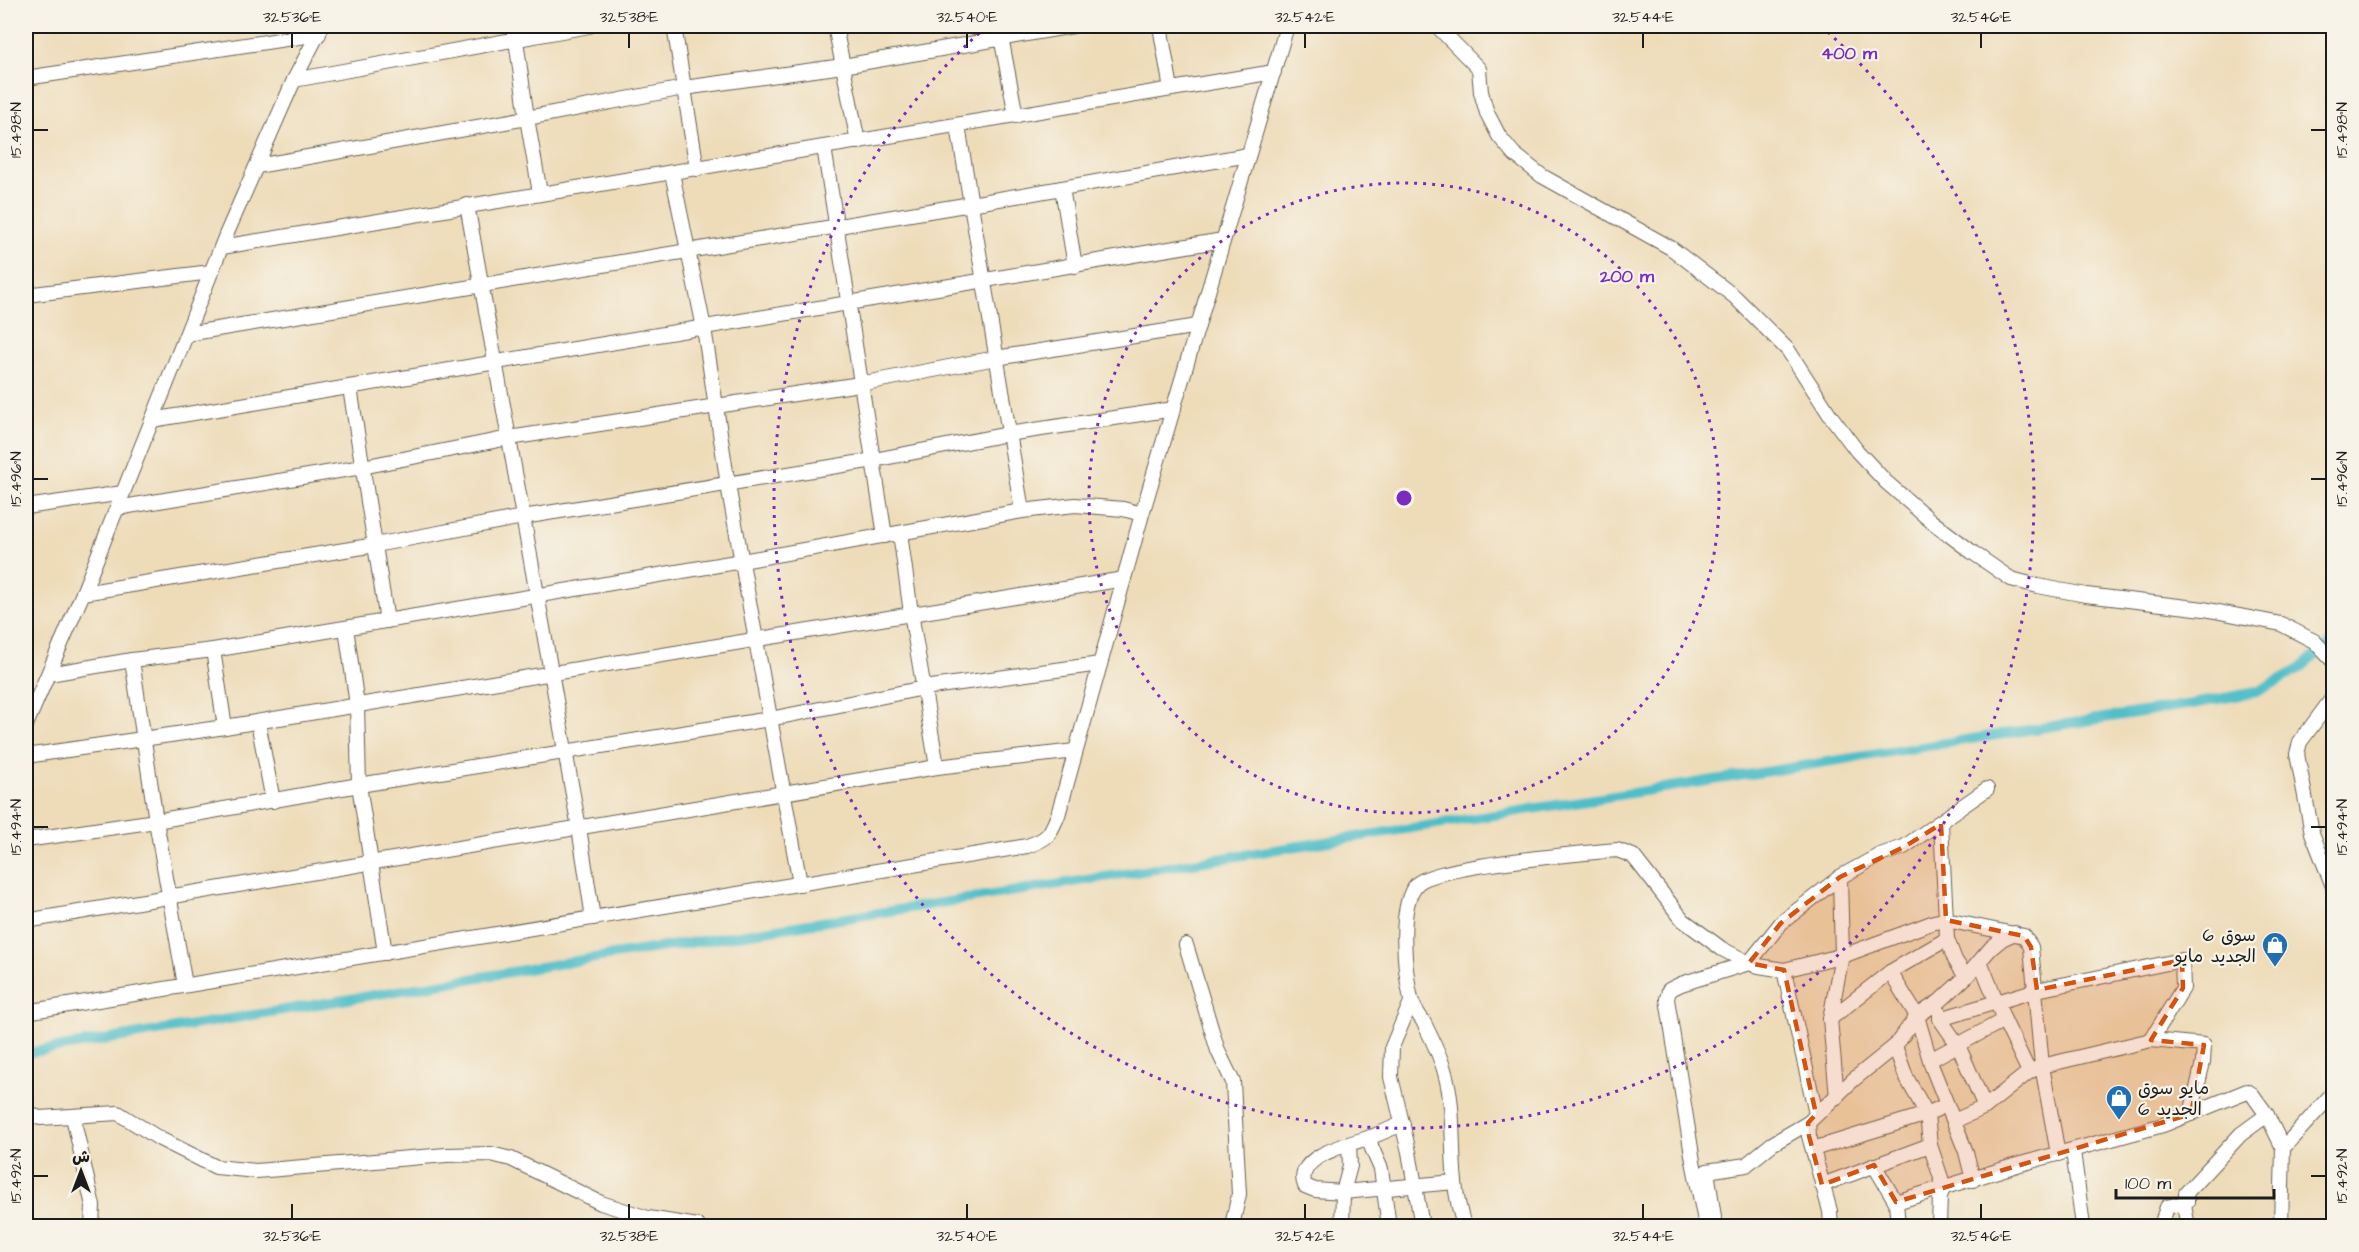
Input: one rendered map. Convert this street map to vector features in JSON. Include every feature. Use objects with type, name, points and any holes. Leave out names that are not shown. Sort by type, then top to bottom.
[{"type":"street","points":[[294,80],[515,32],[589,26]]},
{"type":"street","points":[[674,26],[697,169]]},
{"type":"street","points":[[835,26],[858,142]]},
{"type":"street","points":[[257,166],[684,88],[843,66],[1000,32],[1073,26]]},
{"type":"street","points":[[1160,26],[1171,89]]},
{"type":"street","points":[[26,1012],[1027,846],[1044,841],[1051,833],[1058,815],[1124,579],[1287,26]]},
{"type":"street","points":[[1437,26],[1479,69],[1481,92],[1487,114],[1499,136],[1514,154],[1542,176],[1671,248],[1735,297],[1788,350],[1830,415],[1857,451],[1886,482],[1931,521],[1972,552],[2011,579],[2038,586],[2086,595],[2204,609],[2281,624],[2314,641],[2331,659]]},
{"type":"street","points":[[26,78],[320,30]]},
{"type":"street","points":[[26,725],[29,709],[49,674],[211,272],[294,80],[320,30]]},
{"type":"street","points":[[515,32],[540,193]]},
{"type":"street","points":[[1000,32],[1016,116]]},
{"type":"street","points":[[222,247],[1274,72]]},
{"type":"street","points":[[958,126],[982,282],[1022,511]]},
{"type":"street","points":[[824,147],[885,536]]},
{"type":"street","points":[[187,334],[971,204],[1248,155]]},
{"type":"street","points":[[672,173],[686,250],[704,328],[728,485],[800,884]]},
{"type":"street","points":[[1062,188],[1075,266]]},
{"type":"street","points":[[467,205],[579,828],[593,918]]},
{"type":"street","points":[[152,420],[1223,240]]},
{"type":"street","points":[[26,295],[211,272]]},
{"type":"street","points":[[117,508],[363,467],[509,438],[860,384],[996,358],[1198,326]]},
{"type":"street","points":[[350,388],[387,621]]},
{"type":"street","points":[[83,592],[375,545],[523,517],[728,485],[1008,434],[1174,409]]},
{"type":"street","points":[[26,507],[123,493]]},
{"type":"street","points":[[49,674],[346,628],[1022,511],[1075,505],[1123,509],[1143,514]]},
{"type":"street","points":[[900,533],[937,767]]},
{"type":"street","points":[[26,756],[258,722],[1124,579]]},
{"type":"street","points":[[346,628],[357,705],[359,784],[386,952]]},
{"type":"street","points":[[213,650],[225,727]]},
{"type":"street","points":[[132,660],[156,821],[185,985]]},
{"type":"street","points":[[26,840],[156,821],[359,784],[770,719],[924,688],[1100,664]]},
{"type":"street","points":[[2334,696],[2300,742],[2297,754],[2312,833],[2334,889]]},
{"type":"street","points":[[258,722],[273,801]]},
{"type":"street","points":[[26,921],[782,792],[937,767],[1075,751]]},
{"type":"street","points":[[1706,1227],[1692,1161],[1667,999],[1669,990],[1681,984],[1749,963],[1781,923],[1840,877],[1880,855],[1904,847],[1941,824],[1987,789]]},
{"type":"street","points":[[1941,824],[1947,939],[1955,960],[1966,977]]},
{"type":"street","points":[[1464,1227],[1455,1182],[1450,1092],[1438,1054],[1412,1002],[1404,954],[1404,933],[1409,897],[1414,886],[1433,875],[1525,860],[1617,850],[1626,852],[1633,856],[1683,920],[1722,949],[1749,963],[1784,970],[1842,955],[1934,922],[1946,920],[2024,936],[2031,947],[2037,990],[2036,1069],[2058,1154]]},
{"type":"street","points":[[1837,1097],[1830,1019],[1842,955],[1840,877]]},
{"type":"street","points":[[1712,1227],[1714,1217],[1707,1171],[1746,1165],[1772,1144],[1812,1118],[1837,1097],[1852,1080],[1895,1046],[1917,1016],[1940,1001],[2002,939],[2015,933]]},
{"type":"street","points":[[1830,1019],[1890,972],[1947,939]]},
{"type":"street","points":[[1186,945],[1218,1051],[1233,1082],[1239,1194],[1232,1227]]},
{"type":"street","points":[[1940,1019],[2037,990],[2181,960],[2183,988],[2151,1040]]},
{"type":"street","points":[[1980,961],[2004,1020],[2036,1069]]},
{"type":"street","points":[[1784,970],[1812,1118],[1813,1149],[1830,1211],[1831,1227]]},
{"type":"street","points":[[1890,972],[1917,1016],[1946,1105],[1966,1152],[1973,1180]]},
{"type":"street","points":[[1940,1001],[1940,1019],[1958,1045],[1985,1107]]},
{"type":"street","points":[[1412,1002],[1392,1047],[1390,1058],[1394,1096],[1403,1124],[1422,1227]]},
{"type":"street","points":[[1930,1060],[2004,1020]]},
{"type":"street","points":[[1954,1121],[1985,1107],[2036,1069],[2151,1040],[2204,1045],[2203,1062],[2191,1114]]},
{"type":"street","points":[[1895,1046],[1906,1077],[1927,1114],[1930,1145],[1944,1187],[1940,1196],[1940,1227]]},
{"type":"street","points":[[1896,1202],[2163,1125],[2247,1091],[2252,1094],[2267,1115],[2283,1148],[2281,1227]]},
{"type":"street","points":[[2283,1148],[2334,1092]]},
{"type":"street","points":[[1813,1149],[1927,1114],[1946,1105]]},
{"type":"street","points":[[26,1113],[40,1118],[118,1113],[160,1139],[216,1167],[234,1171],[446,1155],[491,1154],[511,1159],[601,1203],[648,1218],[698,1227]]},
{"type":"street","points":[[2188,1227],[2184,1206],[2187,1202],[2186,1193],[2241,1134],[2267,1115]]},
{"type":"street","points":[[73,1117],[93,1206],[92,1227]]},
{"type":"street","points":[[1403,1124],[1316,1158],[1303,1181],[1309,1188],[1342,1192],[1455,1182]]},
{"type":"street","points":[[1370,1137],[1371,1146],[1381,1169],[1389,1227]]},
{"type":"street","points":[[1342,1227],[1342,1192],[1350,1166],[1349,1144]]},
{"type":"street","points":[[1822,1185],[1930,1145]]},
{"type":"street","points":[[2073,1151],[2083,1227]]},
{"type":"street","points":[[1875,1166],[1896,1202],[1898,1227]]},
{"type":"street","points":[[2161,1227],[2168,1207],[2187,1202]]},
{"type":"highlighted area","points":[[1941,824],[1946,920],[2024,936],[2031,947],[2037,990],[2182,960],[2183,988],[2151,1040],[2204,1045],[2191,1114],[1896,1202],[1874,1165],[1822,1185],[1809,1136],[1808,1123],[1816,1114],[1784,970],[1749,963],[1781,923],[1840,877],[1904,847]]},
{"type":"waterway","points":[[26,1053],[582,960],[2192,704],[2257,692],[2298,670],[2334,640]]},
{"type":"place","name":"سوق 6 الجديد مايو","points":[[2275,968]]},
{"type":"place","name":"مايو سوق 6 الجديد","points":[[2119,1121]]}]
